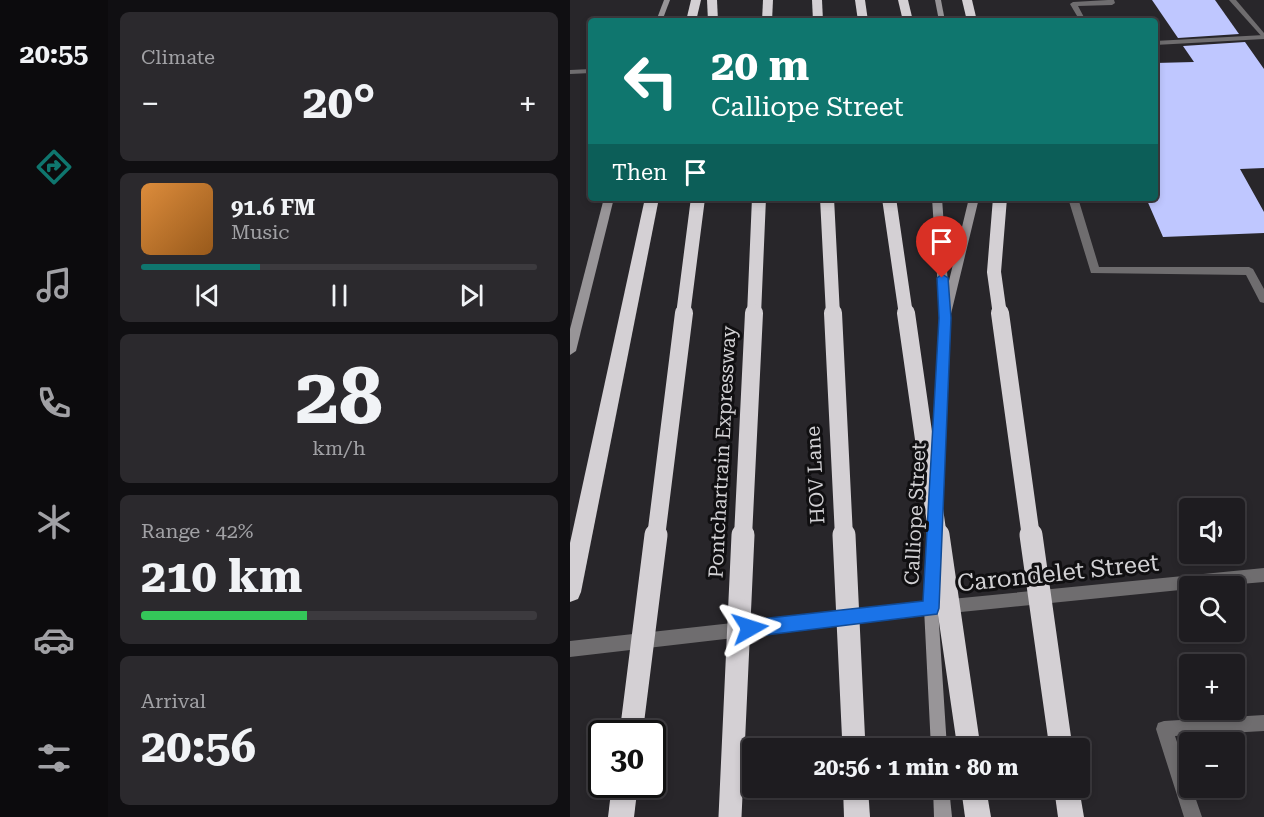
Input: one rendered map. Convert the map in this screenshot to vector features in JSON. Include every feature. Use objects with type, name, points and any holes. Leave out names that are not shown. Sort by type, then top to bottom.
[{"type":"highway","points":[[692,18],[696,0]]},
{"type":"highway","points":[[712,0],[713,18]]},
{"type":"highway","points":[[767,18],[768,0]]},
{"type":"highway","points":[[817,0],[818,18]]},
{"type":"highway","points":[[860,0],[863,18]]},
{"type":"highway","points":[[903,0],[907,18]]},
{"type":"highway","points":[[967,0],[971,18]]},
{"type":"highway","points":[[570,592],[651,201]]},
{"type":"highway","points":[[633,720],[698,201]]},
{"type":"highway","name":"Pontchartrain Expressway","points":[[730,817],[759,201]]},
{"type":"highway","name":"HOV Lane","points":[[827,201],[854,738]]},
{"type":"highway","points":[[889,201],[968,738]]},
{"type":"highway","points":[[1000,201],[994,272],[1060,738]]},
{"type":"highway","points":[[621,817],[623,798]]},
{"type":"highway","points":[[856,798],[857,817]]},
{"type":"highway","points":[[975,798],[978,817]]},
{"type":"highway","points":[[1068,798],[1071,817]]},
{"type":"street","points":[[660,18],[668,0]]},
{"type":"street","points":[[938,0],[941,18]]},
{"type":"street","points":[[1081,18],[1073,4],[1112,3],[1110,0]]},
{"type":"street","points":[[1232,0],[1264,37]]},
{"type":"street","points":[[1158,43],[1264,37]]},
{"type":"street","points":[[570,72],[588,71]]},
{"type":"street","points":[[570,351],[608,201]]},
{"type":"street","name":"Calliope Street","points":[[937,201],[945,318],[931,608],[938,738]]},
{"type":"street","name":"Calliope Street","points":[[945,318],[973,201]]},
{"type":"street","points":[[1074,201],[1095,271],[1249,271],[1264,299]]},
{"type":"street","name":"Carondelet Street","points":[[570,649],[931,608],[1264,575]]},
{"type":"street","points":[[1193,817],[1164,729],[1264,723]]},
{"type":"street","points":[[942,798],[943,817]]},
{"type":"building","points":[[1152,0],[1215,0],[1239,34],[1178,38]]},
{"type":"building","points":[[1245,42],[1264,69],[1264,168],[1240,169],[1264,212],[1264,233],[1163,237],[1147,201],[1158,201],[1158,63],[1194,62],[1183,46]]},
{"type":"route","points":[[750,628],[931,608],[945,318],[942,278]]}]
